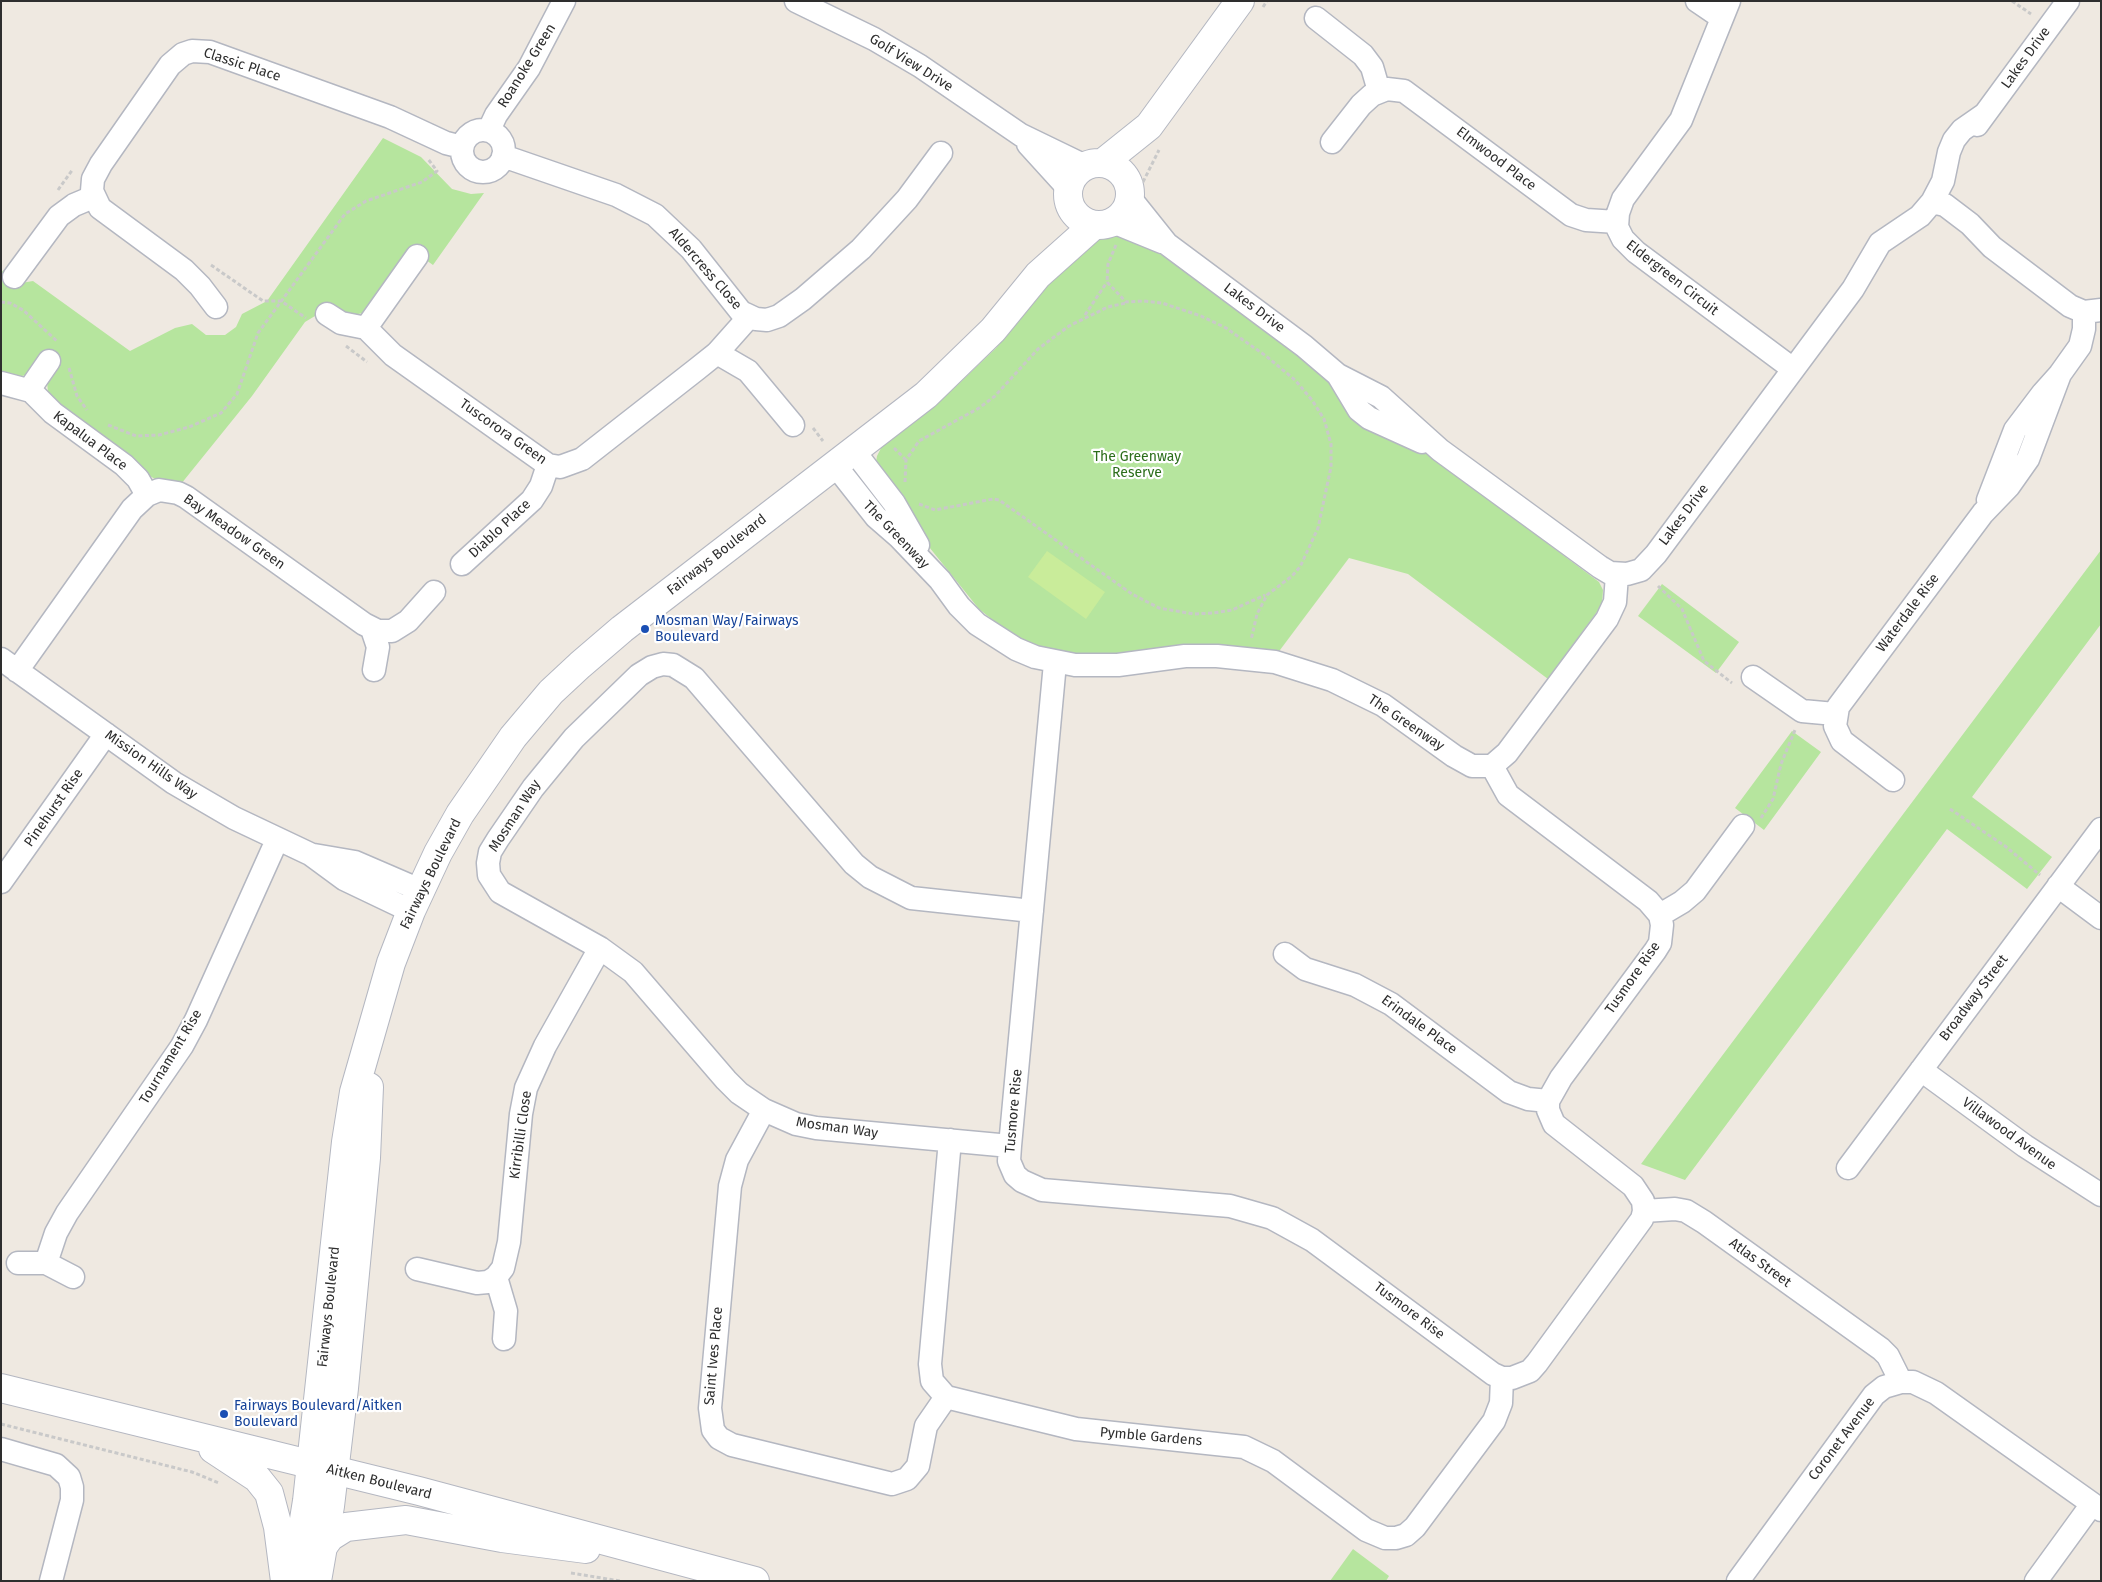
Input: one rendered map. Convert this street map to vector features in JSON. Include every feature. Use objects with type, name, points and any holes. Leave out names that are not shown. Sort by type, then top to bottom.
[{"type":"street","name":"Roanoke Green","points":[[489,130],[496,116],[533,61],[564,1]]},
{"type":"street","name":"Golf View Drive","points":[[796,1],[874,39],[920,66],[1020,135],[1094,164]]},
{"type":"street","points":[[1617,222],[1624,199],[1681,120],[1726,9],[1697,1]]},
{"type":"street","name":"Fairways Boulevard","points":[[317,1581],[324,1545],[323,1468],[351,1205],[354,1092],[391,963],[415,900],[460,814],[513,737],[551,692],[622,629],[926,395],[967,357],[1038,275],[1122,211],[1156,135],[1251,5]]},
{"type":"street","name":"Lakes Drive","points":[[1122,211],[1304,346],[1338,375],[1360,410],[1369,418],[1440,450],[1600,567],[1617,575],[1635,573],[1648,564],[1793,370],[1868,264],[1880,243],[1920,216],[1938,208],[1949,152],[1954,140],[1962,130],[1984,114],[2052,6]]},
{"type":"street","points":[[1316,18],[1363,55],[1372,67],[1379,90],[1364,100],[1332,142]]},
{"type":"street","name":"Classic Place","points":[[93,197],[92,184],[101,164],[170,65],[183,54],[192,51],[210,52],[381,114],[446,143],[462,147]]},
{"type":"street","name":"Elmwood Place","points":[[1379,90],[1395,89],[1413,96],[1571,215],[1586,220],[1617,222]]},
{"type":"street","points":[[489,130],[500,138],[504,156],[501,163],[489,172],[474,171],[464,161],[462,147],[469,135],[475,131],[489,130]]},
{"type":"street","name":"Golf View Drive","points":[[1020,135],[1070,198]]},
{"type":"street","name":"Fairways Boulevard","points":[[1094,164],[1156,135]]},
{"type":"street","name":"Aldercress Close","points":[[504,156],[616,195],[655,215],[691,249],[734,305],[749,317],[767,320],[779,316],[840,269],[884,226],[941,153]]},
{"type":"street","points":[[1094,164],[1122,172],[1122,211],[1077,217],[1070,198],[1072,179],[1094,164]]},
{"type":"street","points":[[14,277],[59,216],[74,205],[93,197],[107,214],[193,278],[216,307]]},
{"type":"street","name":"Fairways Boulevard","points":[[1038,275],[1070,198]]},
{"type":"street","points":[[1938,208],[1970,224],[1992,247],[2070,306],[2092,311]]},
{"type":"street","name":"Eldergreen Circuit","points":[[1617,222],[1623,239],[1636,252],[1793,370]]},
{"type":"street","points":[[327,314],[341,323],[366,328],[417,256]]},
{"type":"street","name":"Waterdale Rise","points":[[1836,714],[1844,698],[1983,513],[2015,430],[2080,346],[2084,329],[2092,311]]},
{"type":"street","name":"Tuscorora Green","points":[[366,328],[393,355],[548,465],[560,467],[582,459],[717,353],[749,317]]},
{"type":"street","points":[[717,353],[748,371],[793,425]]},
{"type":"street","points":[[29,390],[49,361]]},
{"type":"street","name":"Kapalua Place","points":[[1,383],[29,390],[53,413],[124,465],[138,479],[147,494]]},
{"type":"street","name":"The Greenway","points":[[844,458],[894,503],[940,580],[959,606],[994,636],[1035,657],[1054,663],[1092,666],[1118,665],[1185,656],[1246,658],[1275,662],[1332,680],[1389,708],[1463,762],[1481,767],[1492,766]]},
{"type":"street","name":"Diablo Place","points":[[462,564],[532,500],[541,486],[548,465]]},
{"type":"street","name":"Bay Meadow Green","points":[[147,494],[159,490],[167,490],[186,497],[372,629]]},
{"type":"street","points":[[9,665],[132,509],[147,494]]},
{"type":"street","points":[[1617,575],[1615,602],[1607,619],[1507,753],[1492,766],[1508,795],[1648,901],[1660,915],[1682,902],[1695,891],[1743,826]]},
{"type":"street","points":[[372,629],[385,632],[400,627],[408,621],[434,592]]},
{"type":"street","points":[[372,629],[378,647],[374,670]]},
{"type":"street","name":"Tusmore Rise","points":[[1054,663],[1010,1146],[1009,1161],[1015,1175],[1027,1184],[1042,1190],[1230,1206],[1258,1213],[1293,1228],[1312,1240],[1493,1374],[1502,1378]]},
{"type":"street","name":"Mosman Way","points":[[1010,1146],[816,1128],[796,1124],[764,1110],[739,1093],[726,1080],[633,972],[600,948],[500,892],[489,874],[490,852],[533,788],[574,738],[639,675],[663,664],[673,665],[694,678],[854,864],[870,878],[911,898],[1032,911]]},
{"type":"street","name":"Mission Hills Way","points":[[9,665],[174,783],[234,818],[310,854],[355,862],[415,900]]},
{"type":"street","points":[[1743,680],[1802,711],[1836,714],[1835,726],[1842,741],[1893,780]]},
{"type":"street","name":"Pinehurst Rise","points":[[1,882],[106,734]]},
{"type":"street","name":"Broadway Street","points":[[1848,1168],[1921,1070],[2050,881],[2101,829]]},
{"type":"street","name":"Tournament Rise","points":[[46,1263],[56,1233],[67,1213],[162,1077],[192,1027],[277,840]]},
{"type":"street","points":[[2050,881],[2101,918]]},
{"type":"street","name":"Tusmore Rise","points":[[1548,1101],[1560,1078],[1655,951],[1662,934],[1660,915]]},
{"type":"street","name":"Kirribilli Close","points":[[496,1277],[503,1268],[508,1249],[520,1114],[526,1088],[545,1046],[600,948]]},
{"type":"street","name":"Erindale Place","points":[[1285,954],[1305,969],[1355,985],[1391,1004],[1509,1092],[1528,1099],[1548,1101]]},
{"type":"street","name":"Villawood Avenue","points":[[1921,1070],[2025,1146],[2101,1195]]},
{"type":"street","points":[[1502,1378],[1521,1376],[1530,1371],[1537,1363],[1636,1230],[1644,1211],[1643,1201],[1634,1186],[1554,1124],[1548,1110],[1548,1101]]},
{"type":"street","name":"Saint Ives Place","points":[[764,1110],[737,1160],[730,1186],[710,1408],[713,1430],[719,1438],[732,1445],[883,1484],[892,1484],[907,1478],[918,1466],[926,1426],[930,1417],[946,1397]]},
{"type":"street","points":[[946,1397],[932,1381],[930,1364],[950,1140]]},
{"type":"street","name":"Atlas Street","points":[[1644,1211],[1662,1209],[1686,1211],[1866,1340],[1893,1384]]},
{"type":"street","points":[[18,1263],[46,1263],[73,1277]]},
{"type":"street","points":[[417,1269],[477,1283],[488,1282],[496,1277],[506,1311],[504,1339]]},
{"type":"street","name":"Pymble Gardens","points":[[946,1397],[1076,1429],[1244,1447],[1272,1460],[1366,1530],[1386,1538],[1396,1538],[1406,1535],[1415,1527],[1494,1421],[1501,1403],[1502,1378]]},
{"type":"street","points":[[1893,1384],[1914,1382],[1936,1393],[2096,1507],[2036,1581]]},
{"type":"street","name":"Coronet Avenue","points":[[1738,1581],[1864,1407],[1874,1395],[1893,1384]]},
{"type":"street","name":"Aitken Boulevard","points":[[1,1388],[655,1552],[755,1581]]},
{"type":"street","points":[[186,1434],[244,1467],[257,1478],[269,1493],[278,1527],[285,1581]]},
{"type":"street","points":[[1,1449],[56,1465],[69,1477],[72,1487],[72,1500],[51,1581]]},
{"type":"street","name":"Fairways Boulevard","points":[[294,1581],[307,1501],[323,1468]]},
{"type":"street","points":[[324,1545],[330,1537],[346,1527],[406,1520],[502,1538],[564,1547],[655,1552]]},
{"type":"path","points":[[1251,5],[1267,1]]},
{"type":"path","points":[[2012,1],[2031,15],[2052,6]]},
{"type":"path","points":[[1084,316],[1106,282],[1122,211],[1149,201],[1141,186],[1156,135]]},
{"type":"path","points":[[1106,282],[1126,302]]},
{"type":"path","points":[[907,486],[904,480],[906,460],[919,441],[979,408],[995,396],[1053,336],[1084,316],[1126,302],[1162,303],[1201,316],[1226,328],[1266,356],[1295,380],[1312,400],[1324,419],[1331,444],[1331,467],[1318,528],[1300,567],[1292,576],[1266,595],[1232,610],[1213,614],[1194,614],[1159,608],[1132,594],[999,500],[993,499],[935,510],[921,505],[914,499]]},
{"type":"path","points":[[1658,586],[1682,609],[1704,661],[1743,680]]},
{"type":"path","points":[[1246,658],[1257,614],[1266,595]]},
{"type":"path","points":[[1743,826],[1754,826],[1768,810],[1773,799],[1781,764],[1796,730],[1790,726]]},
{"type":"path","points":[[1950,809],[2006,846],[2050,881]]},
{"type":"path","points":[[1,1424],[192,1472],[224,1485]]},
{"type":"green space","points":[[383,138],[421,157],[452,189],[471,194],[484,193],[433,265],[412,250],[363,313],[349,316],[330,307],[305,322],[252,396],[181,484],[157,480],[146,474],[68,413],[48,393],[47,381],[26,375],[18,377],[1,374],[1,272],[4,270],[21,283],[33,281],[130,351],[175,328],[192,324],[206,335],[225,335],[236,327],[242,314],[267,301]]},
{"type":"green space","name":"The Greenway Reserve","points":[[1107,231],[1148,245],[1162,254],[1599,582],[1603,590],[1602,605],[1548,679],[1408,574],[1349,558],[1277,654],[1180,646],[1123,654],[1086,656],[1039,647],[1009,633],[979,609],[917,532],[876,462],[877,456],[882,446],[950,392],[996,348],[1068,258],[1100,233]]},
{"type":"green space","points":[[2101,550],[2101,624],[1972,797],[2052,857],[2027,889],[1947,829],[1685,1180],[1641,1164]]},
{"type":"green space","points":[[1047,551],[1105,592],[1086,619],[1028,577]]},
{"type":"green space","points":[[1662,584],[1739,642],[1716,673],[1638,616]]},
{"type":"green space","points":[[1792,731],[1821,752],[1764,830],[1735,808]]},
{"type":"green space","points":[[1353,1549],[1389,1576],[1386,1581],[1330,1581]]},
{"type":"place","name":"Mosman Way/Fairways Boulevard","points":[[645,629]]},
{"type":"place","name":"Fairways Boulevard/Aitken Boulevard","points":[[224,1414]]}]
